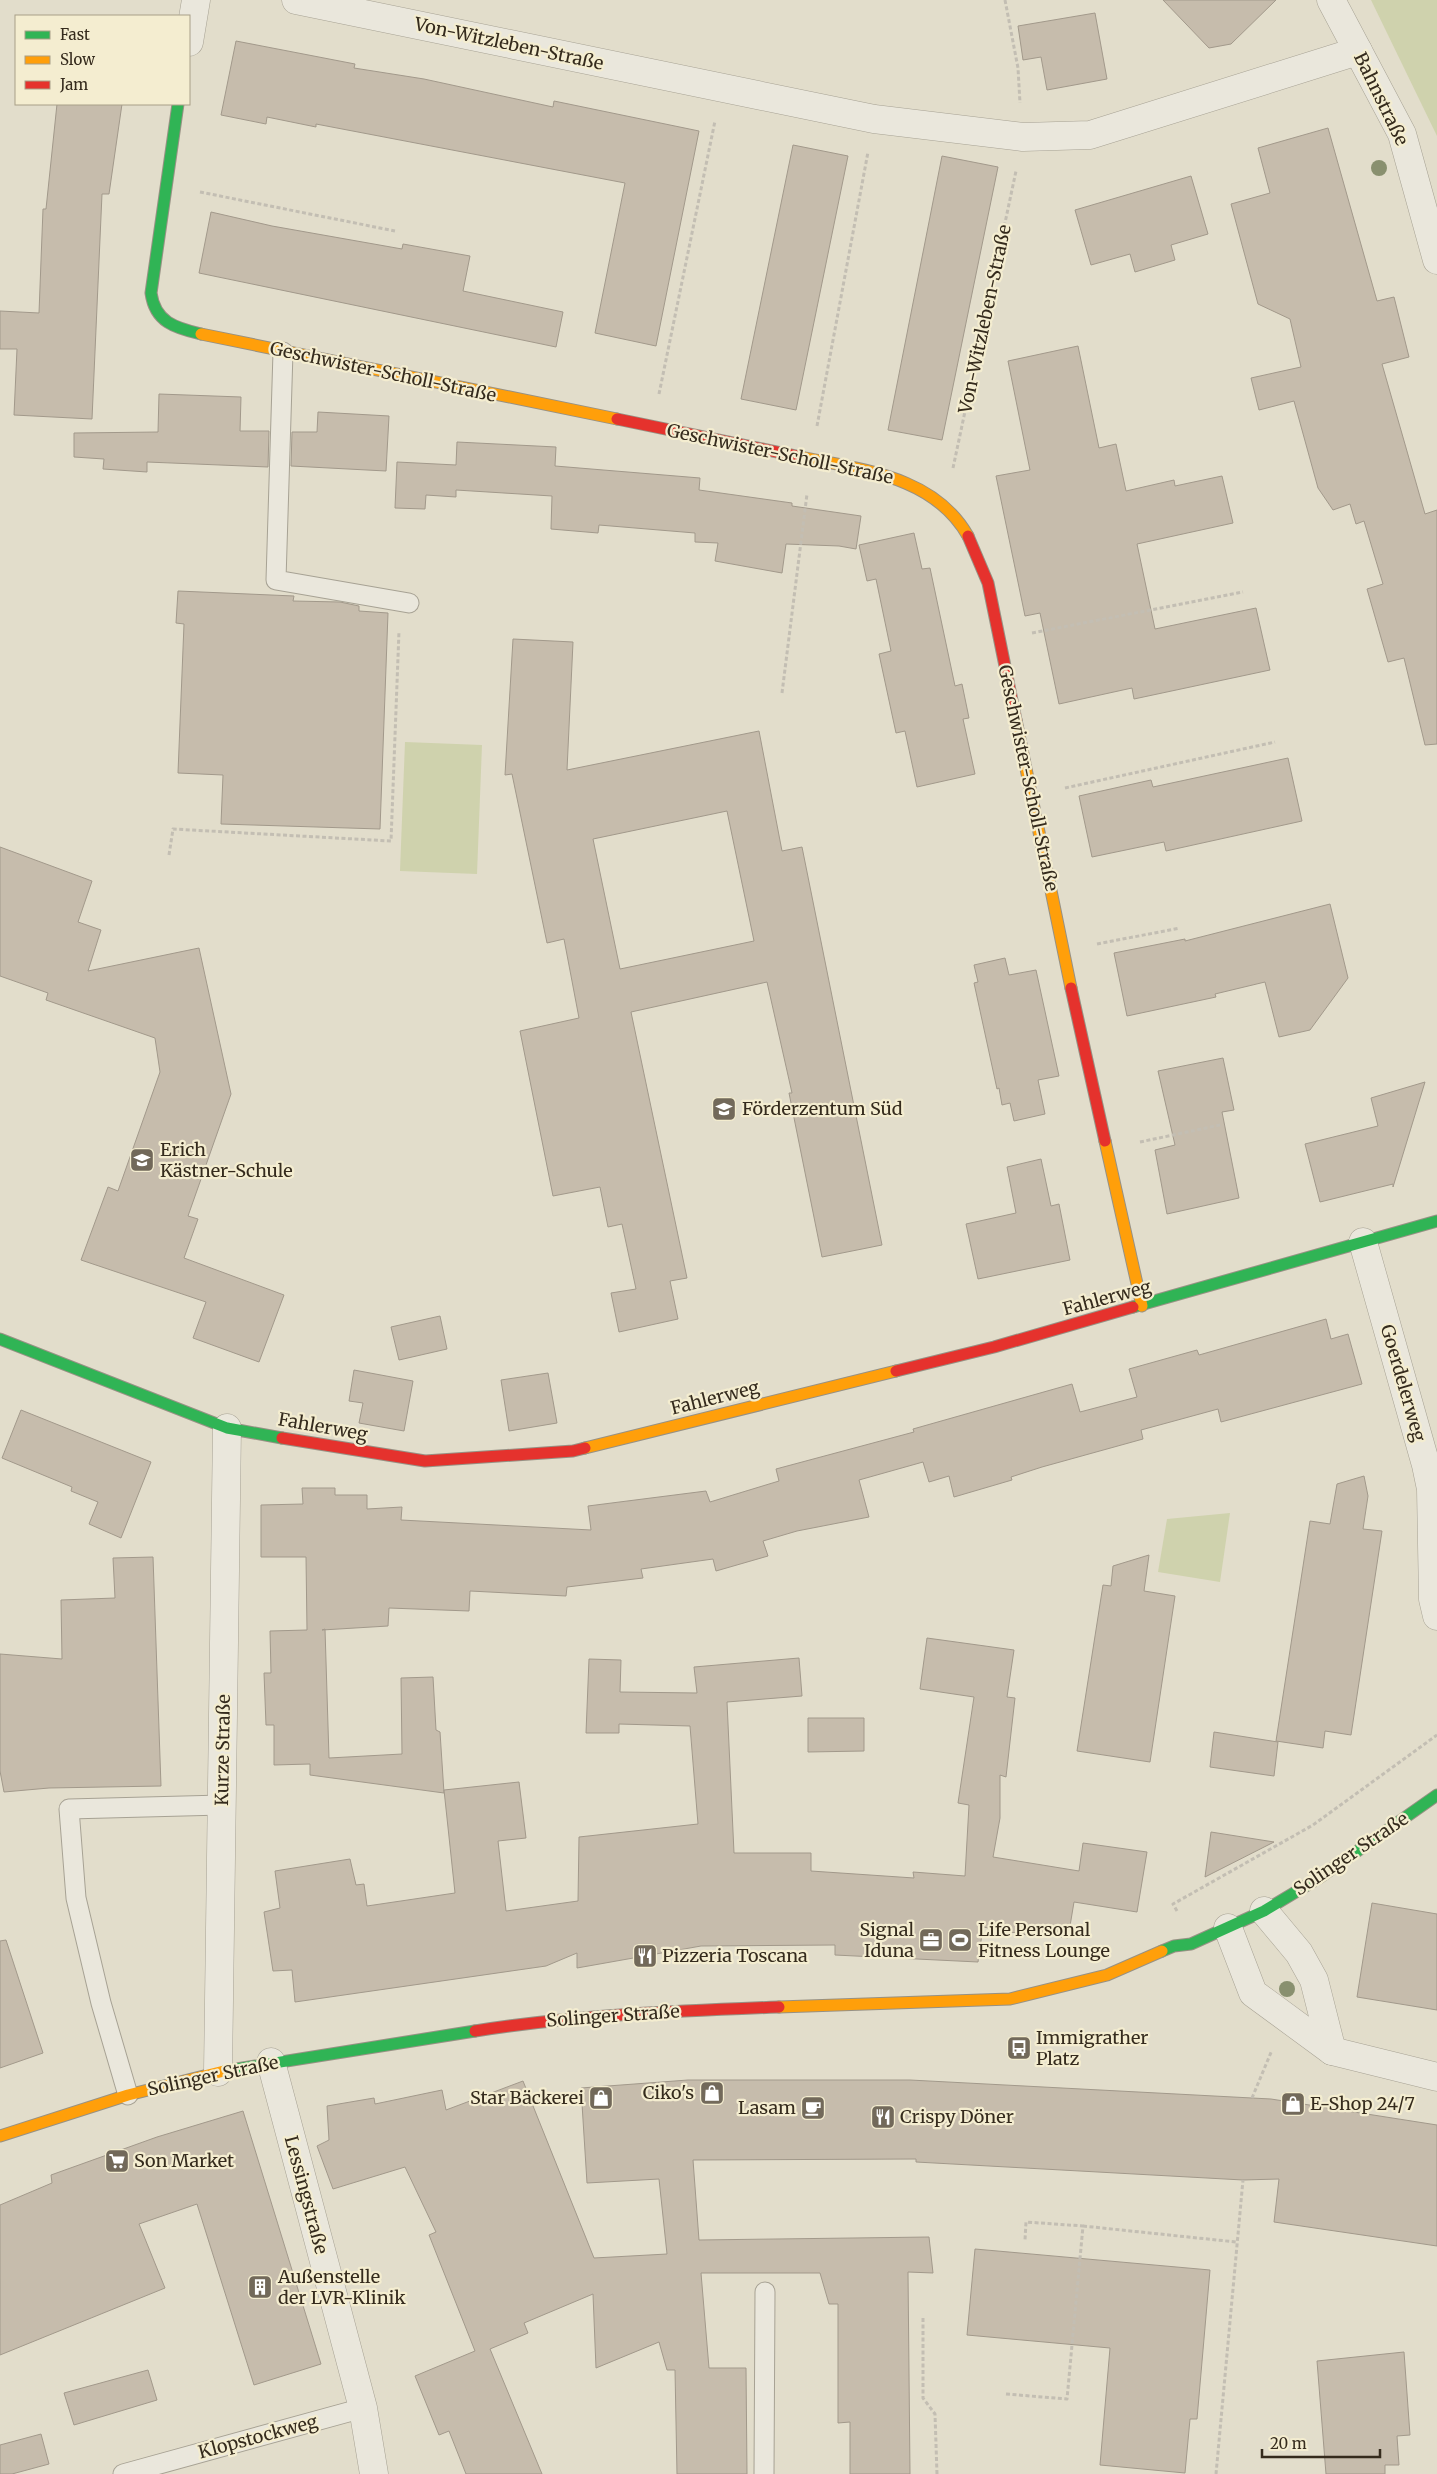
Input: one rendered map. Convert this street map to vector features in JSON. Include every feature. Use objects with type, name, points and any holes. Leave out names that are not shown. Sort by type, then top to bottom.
[{"type":"street","points":[[190,36],[196,0]]},
{"type":"street","name":"Von-Witzleben-Straße","points":[[296,0],[874,119],[1023,137],[1090,135],[1358,51]]},
{"type":"street","name":"Bahnstraße","points":[[1331,0],[1402,134],[1437,260]]},
{"type":"street","name":"Geschwister-Scholl-Straße","points":[[178,105],[150,285],[150,301],[156,313],[164,322],[178,329],[283,352],[811,460],[879,472],[909,482],[942,500],[960,520],[974,545],[988,583],[1063,951],[1142,1306]]},
{"type":"street","name":"Fahlerweg","points":[[0,1339],[227,1428],[329,1447],[425,1461],[573,1451],[984,1349],[1142,1306],[1437,1221]]},
{"type":"street","name":"Goerdelerweg","points":[[1363,1242],[1426,1465],[1431,1489],[1433,1599],[1437,1616]]},
{"type":"street","name":"Kurze Straße","points":[[218,2072],[227,1428]]},
{"type":"street","name":"Solinger Straße","points":[[0,2136],[128,2095],[218,2072],[271,2062],[526,2023],[701,2010],[1010,1999],[1107,1975],[1174,1946],[1191,1944],[1264,1911],[1319,1878],[1437,1795]]},
{"type":"street","points":[[1264,1911],[1299,1953],[1314,1980],[1332,2051]]},
{"type":"street","points":[[1228,1928],[1252,1993],[1332,2051],[1437,2076]]},
{"type":"street","name":"Lessingstraße","points":[[271,2062],[363,2408],[374,2474]]},
{"type":"lane","points":[[283,352],[276,580],[405,603]]},
{"type":"lane","points":[[128,2095],[101,2003],[76,1898],[69,1809],[222,1805]]},
{"type":"lane","points":[[764,2474],[765,2292]]},
{"type":"lane","name":"Klopstockweg","points":[[124,2474],[363,2408]]},
{"type":"path","points":[[1005,0],[1018,68],[1023,137]]},
{"type":"path","points":[[652,427],[721,88]]},
{"type":"path","points":[[782,694],[811,460],[874,119]]},
{"type":"path","name":"Von-Witzleben-Straße","points":[[942,500],[957,456],[1023,137]]},
{"type":"path","points":[[165,185],[395,231]]},
{"type":"path","points":[[1000,640],[1243,592]]},
{"type":"path","points":[[170,855],[173,829],[391,841],[405,603]]},
{"type":"path","points":[[1032,795],[1275,742]]},
{"type":"path","points":[[1063,951],[1180,928]]},
{"type":"path","points":[[1107,1149],[1220,1125]]},
{"type":"path","points":[[1191,1944],[1173,1904],[1313,1825],[1437,1735]]},
{"type":"path","points":[[1252,2098],[1285,2017]]},
{"type":"path","points":[[1216,2474],[1243,2180]]},
{"type":"path","points":[[1025,2240],[1026,2222],[1236,2242]]},
{"type":"path","points":[[1006,2394],[1067,2399],[1083,2226]]},
{"type":"path","points":[[923,2318],[923,2398],[935,2414],[937,2474]]},
{"type":"green space","points":[[1371,0],[1437,0],[1437,136]]},
{"type":"green space","points":[[405,742],[482,745],[477,874],[400,871]]},
{"type":"green space","points":[[1230,1513],[1220,1582],[1158,1572],[1167,1519]]},
{"type":"building","points":[[1163,0],[1276,0],[1231,44],[1209,48]]},
{"type":"building","points":[[1095,13],[1107,79],[1047,90],[1041,57],[1023,60],[1018,26]]},
{"type":"building","points":[[236,41],[355,64],[354,68],[424,79],[553,107],[554,101],[699,131],[656,346],[595,333],[625,183],[316,124],[316,127],[267,117],[266,124],[221,115]]},
{"type":"building","points":[[57,105],[122,105],[109,194],[102,194],[92,419],[14,415],[17,349],[0,349],[0,311],[39,313],[43,209],[46,209]]},
{"type":"building","points":[[1328,128],[1377,301],[1394,297],[1409,357],[1382,364],[1425,514],[1437,510],[1437,744],[1425,745],[1404,658],[1388,662],[1367,589],[1383,584],[1364,521],[1356,524],[1350,504],[1333,510],[1318,488],[1294,401],[1259,410],[1251,378],[1301,367],[1290,319],[1258,304],[1231,204],[1270,193],[1258,148]]},
{"type":"building","points":[[793,145],[848,156],[796,410],[741,399]]},
{"type":"building","points":[[942,156],[998,167],[942,440],[888,430]]},
{"type":"building","points":[[1191,176],[1208,234],[1171,245],[1175,260],[1135,272],[1130,254],[1091,265],[1075,210]]},
{"type":"building","points":[[211,212],[272,226],[402,249],[403,244],[470,256],[463,291],[563,312],[556,347],[199,273]]},
{"type":"building","points":[[1078,346],[1099,448],[1116,444],[1126,491],[1174,480],[1175,486],[1222,476],[1233,523],[1137,544],[1155,629],[1256,608],[1270,670],[1134,699],[1132,688],[1059,704],[1040,613],[1025,616],[996,476],[1030,470],[1008,361]]},
{"type":"building","points":[[159,394],[241,397],[240,431],[269,431],[268,467],[147,462],[147,472],[103,469],[104,459],[74,457],[74,433],[158,432]]},
{"type":"building","points":[[318,412],[389,416],[386,471],[291,466],[292,432],[317,432]]},
{"type":"building","points":[[457,442],[556,447],[555,466],[700,478],[699,490],[792,503],[792,506],[861,516],[856,549],[839,546],[786,544],[782,573],[715,561],[718,543],[695,542],[695,533],[599,525],[598,533],[551,529],[552,496],[456,490],[456,497],[426,495],[425,509],[395,508],[397,462],[456,465]]},
{"type":"building","points":[[914,533],[922,569],[930,568],[955,686],[962,684],[969,718],[963,719],[975,774],[917,787],[905,731],[896,733],[879,654],[891,651],[876,579],[867,581],[859,545]]},
{"type":"building","points":[[178,591],[294,596],[293,601],[340,602],[359,606],[359,611],[388,613],[380,829],[221,824],[223,775],[178,773],[184,624],[176,623]]},
{"type":"building","points":[[513,639],[573,642],[567,770],[759,731],[782,851],[802,847],[882,1245],[822,1257],[789,1093],[792,1093],[767,982],[631,1012],[687,1278],[670,1281],[678,1319],[619,1332],[611,1293],[636,1289],[622,1224],[608,1227],[600,1187],[553,1196],[520,1031],[579,1018],[564,939],[547,943],[512,774],[505,775]],"holes":[[[727,811],[754,941],[620,969],[593,839]]]},
{"type":"building","points":[[1288,758],[1302,821],[1166,851],[1164,842],[1092,857],[1079,796],[1151,780],[1153,787]]},
{"type":"building","points":[[0,847],[92,881],[78,922],[101,930],[88,971],[199,948],[231,1094],[188,1216],[198,1219],[184,1258],[284,1295],[259,1362],[193,1338],[206,1302],[81,1260],[108,1187],[118,1191],[160,1072],[155,1038],[46,1000],[48,993],[0,976]]},
{"type":"building","points":[[1330,904],[1348,978],[1310,1030],[1279,1037],[1265,982],[1215,994],[1216,997],[1127,1016],[1114,953],[1185,939],[1185,941]]},
{"type":"building","points":[[1005,958],[1009,975],[1036,970],[1059,1076],[1038,1080],[1045,1114],[1014,1121],[1010,1103],[1002,1105],[999,1088],[997,1089],[974,983],[978,982],[974,965]]},
{"type":"building","points":[[1223,1058],[1234,1110],[1222,1112],[1239,1198],[1167,1214],[1155,1150],[1175,1145],[1158,1071]]},
{"type":"building","points":[[1425,1082],[1393,1187],[1393,1184],[1320,1202],[1305,1144],[1378,1126],[1371,1098]]},
{"type":"building","points":[[1041,1159],[1051,1206],[1059,1204],[1070,1260],[978,1279],[966,1224],[1016,1213],[1007,1167]]},
{"type":"building","points":[[440,1316],[447,1349],[399,1360],[391,1327]]},
{"type":"building","points":[[1326,1319],[1331,1339],[1348,1334],[1362,1384],[1221,1422],[1218,1409],[1141,1430],[1143,1439],[1042,1467],[1011,1477],[1012,1480],[954,1497],[949,1476],[929,1482],[923,1462],[859,1480],[869,1517],[797,1531],[763,1541],[768,1556],[716,1571],[713,1559],[641,1569],[643,1578],[567,1587],[566,1596],[470,1591],[469,1611],[389,1608],[388,1626],[325,1630],[329,1758],[402,1754],[401,1678],[433,1677],[436,1730],[440,1732],[444,1793],[310,1775],[310,1764],[274,1765],[274,1725],[266,1725],[264,1673],[271,1673],[270,1631],[307,1630],[306,1557],[261,1557],[261,1505],[303,1504],[302,1488],[335,1488],[335,1495],[367,1495],[367,1509],[402,1507],[401,1520],[591,1530],[588,1506],[706,1491],[710,1502],[779,1481],[776,1469],[914,1432],[913,1429],[1072,1384],[1080,1412],[1137,1397],[1129,1369],[1197,1350],[1199,1355]]},
{"type":"building","points":[[354,1370],[413,1381],[404,1431],[359,1423],[363,1403],[349,1401]]},
{"type":"building","points":[[548,1373],[557,1423],[509,1431],[501,1380]]},
{"type":"building","points":[[21,1410],[151,1462],[121,1538],[89,1524],[98,1502],[71,1491],[72,1487],[2,1458]]},
{"type":"building","points":[[1364,1476],[1368,1496],[1363,1529],[1382,1531],[1351,1735],[1325,1731],[1323,1748],[1276,1741],[1310,1521],[1330,1524],[1337,1484]]},
{"type":"building","points":[[1149,1555],[1144,1591],[1175,1596],[1150,1762],[1077,1751],[1103,1585],[1111,1586],[1113,1566]]},
{"type":"building","points":[[153,1557],[161,1786],[49,1788],[4,1792],[0,1771],[0,1654],[62,1659],[61,1600],[115,1598],[113,1558]]},
{"type":"building","points":[[927,1638],[1014,1650],[1007,1697],[1015,1698],[1006,1777],[1000,1775],[1000,1818],[993,1857],[1079,1871],[1083,1843],[1147,1852],[1137,1912],[1074,1902],[1068,1938],[1034,1932],[1033,1936],[983,1927],[978,1962],[835,1955],[835,1945],[701,1946],[577,1968],[577,1953],[546,1966],[295,2002],[292,1970],[273,1971],[264,1912],[280,1908],[275,1871],[350,1859],[356,1885],[364,1884],[367,1906],[455,1893],[444,1790],[519,1782],[526,1838],[498,1841],[506,1911],[578,1901],[579,1837],[698,1824],[690,1726],[619,1724],[619,1733],[586,1733],[589,1659],[621,1660],[620,1692],[697,1693],[694,1667],[799,1658],[802,1696],[727,1702],[734,1853],[811,1853],[811,1871],[914,1878],[913,1872],[965,1876],[969,1805],[958,1803],[974,1697],[920,1689]]},
{"type":"building","points":[[808,1718],[864,1718],[864,1751],[808,1752]]},
{"type":"building","points":[[1214,1732],[1278,1742],[1274,1776],[1210,1767]]},
{"type":"building","points":[[1211,1832],[1274,1842],[1205,1877]]},
{"type":"building","points":[[1372,1903],[1437,1914],[1437,2010],[1357,1997]]},
{"type":"building","points":[[6,1940],[43,2053],[0,2068],[0,1941]]},
{"type":"building","points":[[688,2080],[910,2080],[1271,2099],[1437,2125],[1437,2246],[1274,2222],[1279,2179],[1243,2180],[916,2162],[916,2159],[693,2160],[699,2240],[929,2237],[933,2273],[908,2272],[910,2474],[850,2474],[850,2422],[838,2423],[838,2304],[829,2304],[820,2273],[701,2273],[709,2368],[746,2368],[747,2474],[677,2474],[675,2370],[667,2370],[659,2342],[596,2368],[593,2294],[524,2323],[528,2333],[490,2349],[542,2474],[466,2474],[449,2431],[439,2435],[415,2376],[475,2351],[429,2235],[436,2232],[405,2167],[333,2189],[317,2146],[329,2140],[327,2106],[374,2098],[375,2104],[442,2090],[446,2110],[523,2081],[594,2258],[667,2254],[659,2179],[587,2183],[581,2088]]},
{"type":"building","points":[[243,2111],[321,2364],[254,2385],[197,2204],[139,2224],[165,2288],[0,2355],[0,2205],[52,2183],[51,2175],[157,2137]]},
{"type":"building","points":[[975,2249],[1210,2270],[1197,2419],[1190,2419],[1185,2473],[1100,2465],[1110,2348],[967,2335]]},
{"type":"building","points":[[1404,2352],[1410,2435],[1397,2436],[1399,2465],[1385,2465],[1385,2474],[1326,2474],[1317,2361]]},
{"type":"building","points":[[148,2370],[157,2400],[74,2425],[64,2393]]},
{"type":"building","points":[[41,2434],[49,2464],[12,2474],[0,2474],[0,2445]]},
{"type":"traffic: fast","points":[[178,105],[151,293],[157,311],[168,322],[201,334]]},
{"type":"traffic: fast","points":[[1133,1307],[1437,1221]]},
{"type":"traffic: fast","points":[[0,1339],[227,1428],[282,1438]]},
{"type":"traffic: fast","points":[[1162,1951],[1174,1946],[1191,1944],[1264,1911],[1319,1878],[1437,1795]]},
{"type":"traffic: fast","points":[[224,2071],[475,2031]]},
{"type":"traffic: slow","points":[[201,334],[617,419]]},
{"type":"traffic: slow","points":[[801,457],[872,472],[917,488],[936,500],[954,516],[968,536]]},
{"type":"traffic: slow","points":[[1016,720],[1071,988]]},
{"type":"traffic: slow","points":[[1105,1141],[1142,1306]]},
{"type":"traffic: slow","points":[[585,1448],[896,1371]]},
{"type":"traffic: slow","points":[[779,2007],[1010,1999],[1107,1975],[1162,1951]]},
{"type":"traffic: slow","points":[[0,2136],[128,2095],[224,2071]]},
{"type":"traffic: jam","points":[[617,419],[801,457]]},
{"type":"traffic: jam","points":[[968,536],[988,583],[1016,720]]},
{"type":"traffic: jam","points":[[1071,988],[1105,1141]]},
{"type":"traffic: jam","points":[[896,1371],[994,1347],[1133,1307]]},
{"type":"traffic: jam","points":[[282,1438],[425,1461],[573,1451],[585,1448]]},
{"type":"traffic: jam","points":[[475,2031],[588,2017],[779,2007]]},
{"type":"place","name":"Förderzentum Süd","points":[[724,1109]]},
{"type":"place","name":"Erich Kästner-Schule","points":[[142,1160]]},
{"type":"place","name":"Signal Iduna","points":[[931,1940]]},
{"type":"place","name":"Life Personal Fitness Lounge","points":[[960,1940]]},
{"type":"place","name":"Pizzeria Toscana","points":[[645,1956]]},
{"type":"place","name":"Immigrather Platz","points":[[1019,2048]]},
{"type":"place","name":"Ciko's","points":[[712,2093]]},
{"type":"place","name":"Star Bäckerei","points":[[601,2098]]},
{"type":"place","name":"E-Shop 24/7","points":[[1293,2104]]},
{"type":"place","name":"Lasam","points":[[813,2108]]},
{"type":"place","name":"Crispy Döner","points":[[883,2117]]},
{"type":"place","name":"Son Market","points":[[117,2161]]},
{"type":"place","name":"Außenstelle der LVR-Klinik","points":[[260,2287]]}]
